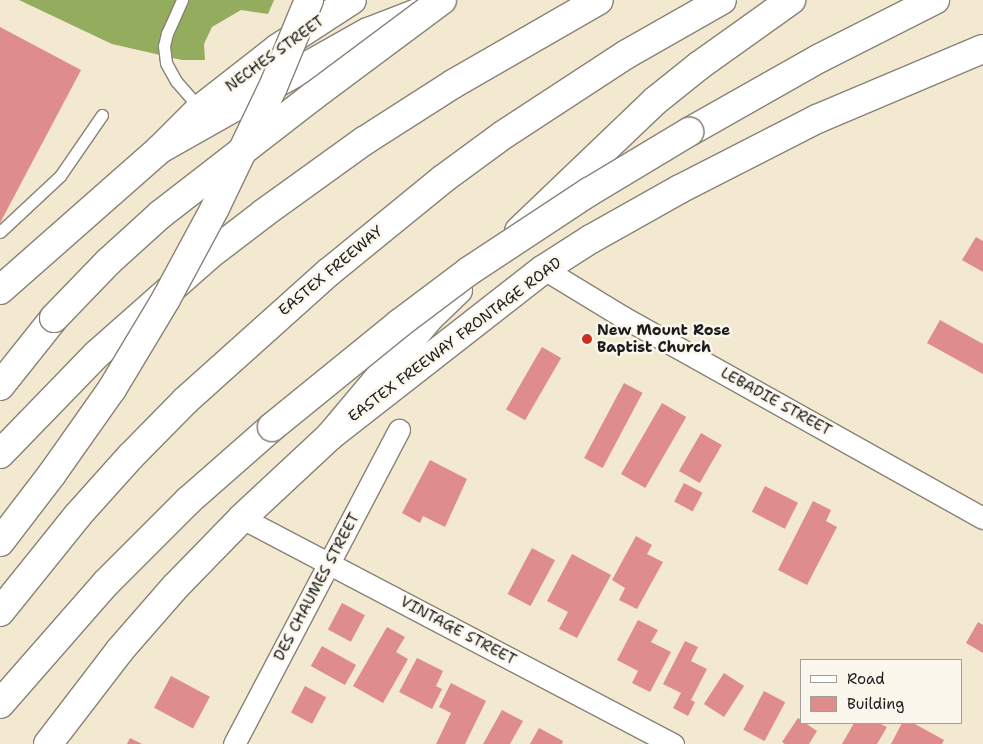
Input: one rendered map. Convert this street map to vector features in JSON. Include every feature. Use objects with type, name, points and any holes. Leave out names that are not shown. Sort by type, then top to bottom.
[{"type":"main road","points":[[0,542],[52,474],[112,389],[166,299],[215,208],[273,87],[309,0]]},
{"type":"main road","name":"NECHES STREET","points":[[200,109],[278,48],[352,0]]},
{"type":"main road","points":[[0,386],[54,318],[108,262],[161,214],[312,96],[442,0]]},
{"type":"main road","points":[[160,149],[368,32],[452,0]]},
{"type":"main road","points":[[0,454],[97,354],[208,256],[264,213],[356,147],[453,84],[599,0]]},
{"type":"main road","name":"EASTEX FREEWAY","points":[[0,612],[78,515],[130,456],[184,401],[329,272],[443,179],[503,135],[627,54],[722,0]]},
{"type":"main road","points":[[330,436],[430,317],[602,150],[656,101],[700,65],[791,0]]},
{"type":"main road","points":[[0,704],[106,583],[189,500],[272,427],[400,322],[470,272],[589,192],[689,132],[820,58],[935,0]]},
{"type":"main road","name":"EASTEX FREEWAY FRONTAGE ROAD","points":[[48,744],[120,650],[175,587],[242,518],[330,436],[544,269],[591,239],[680,189],[817,119],[983,49]]},
{"type":"main road","points":[[0,290],[160,149],[200,109]]},
{"type":"street","name":"LEBADIE STREET","points":[[544,269],[623,317],[983,518]]},
{"type":"street","name":"DES CHAUMES STREET","points":[[234,744],[399,430]]},
{"type":"street","name":"VINTAGE STREET","points":[[242,518],[673,744]]},
{"type":"lane","points":[[182,0],[167,32],[164,46],[166,64],[176,81],[200,109]]},
{"type":"lane","points":[[0,232],[60,176],[102,115]]},
{"type":"green space","points":[[19,0],[274,0],[268,14],[241,10],[212,27],[204,44],[205,60],[182,60],[112,44]]},
{"type":"building","points":[[0,27],[81,70],[0,223]]},
{"type":"building","points":[[976,237],[983,241],[983,272],[962,260]]},
{"type":"building","points":[[940,320],[983,344],[983,374],[927,343]]},
{"type":"building","points":[[542,347],[561,358],[525,420],[506,409]]},
{"type":"building","points":[[624,383],[643,393],[603,468],[584,458]]},
{"type":"building","points":[[662,403],[686,417],[645,488],[621,474]]},
{"type":"building","points":[[701,433],[722,445],[700,483],[679,471]]},
{"type":"building","points":[[430,460],[467,479],[445,527],[423,516],[420,523],[402,513]]},
{"type":"building","points":[[684,483],[703,493],[693,511],[674,502]]},
{"type":"building","points":[[765,486],[798,503],[785,529],[752,512]]},
{"type":"building","points":[[813,501],[831,510],[826,521],[837,527],[807,585],[778,570]]},
{"type":"building","points":[[636,536],[652,545],[647,554],[663,562],[637,609],[619,600],[625,588],[612,580]]},
{"type":"building","points":[[532,548],[555,560],[531,606],[508,594]]},
{"type":"building","points":[[572,554],[611,575],[577,638],[559,629],[568,612],[547,601]]},
{"type":"building","points":[[342,603],[365,615],[351,642],[328,629]]},
{"type":"building","points":[[638,620],[658,630],[651,642],[671,652],[650,692],[632,683],[638,671],[617,660]]},
{"type":"building","points":[[978,622],[983,625],[983,653],[966,643]]},
{"type":"building","points":[[387,627],[405,637],[396,652],[408,659],[383,703],[353,686]]},
{"type":"building","points":[[685,641],[698,647],[691,661],[707,669],[691,700],[695,702],[688,716],[673,708],[681,693],[663,684]]},
{"type":"building","points":[[322,646],[356,665],[345,685],[311,666]]},
{"type":"building","points":[[417,658],[443,671],[436,686],[442,689],[432,709],[399,692]]},
{"type":"building","points":[[724,673],[744,686],[724,717],[704,704]]},
{"type":"building","points":[[171,676],[210,697],[193,728],[154,708]]},
{"type":"building","points":[[451,683],[486,701],[465,744],[436,744],[451,713],[439,707]]},
{"type":"building","points":[[305,686],[326,697],[312,724],[291,712]]},
{"type":"building","points":[[764,691],[785,702],[765,741],[743,730]]},
{"type":"building","points":[[502,710],[523,721],[510,744],[483,744]]},
{"type":"building","points":[[798,718],[800,724],[807,724],[817,731],[809,744],[785,744],[782,742]]},
{"type":"building","points":[[853,724],[880,724],[887,727],[877,744],[842,744]]},
{"type":"building","points":[[901,724],[915,724],[944,740],[942,744],[891,744]]},
{"type":"building","points":[[539,728],[563,741],[562,744],[530,744]]},
{"type":"building","points":[[130,738],[142,744],[127,744]]},
{"type":"place","name":"New Mount Rose Baptist Church","points":[[587,339]]}]
